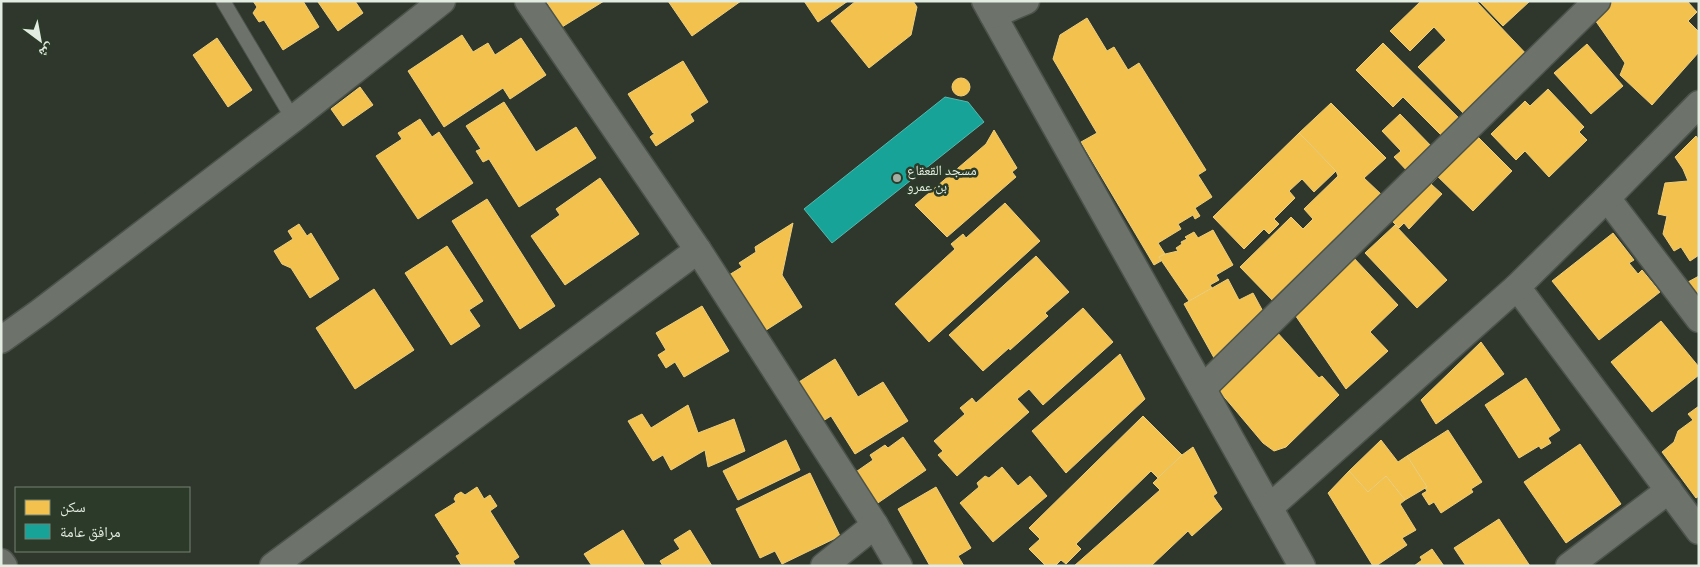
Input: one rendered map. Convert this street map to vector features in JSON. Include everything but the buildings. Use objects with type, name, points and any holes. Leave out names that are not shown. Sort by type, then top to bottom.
[{"type":"street","points":[[1,340],[293,119],[442,1]]},
{"type":"street","points":[[528,1],[698,250],[875,525],[899,566]]},
{"type":"street","points":[[1026,1],[989,8],[1302,566]]},
{"type":"street","points":[[1203,388],[1597,1]]},
{"type":"street","points":[[1270,507],[1517,287],[1699,104]]},
{"type":"street","points":[[1607,198],[1699,319]]},
{"type":"street","points":[[273,566],[698,250]]},
{"type":"street","points":[[1517,287],[1699,530]]},
{"type":"street","points":[[1569,566],[1669,490]]},
{"type":"street","points":[[824,566],[875,525]]},
{"type":"street","points":[[1,562],[4,566]]},
{"type":"lane","points":[[223,1],[293,119]]},
{"type":"place","name":"مسجد القعقاع بن عمرو","points":[[897,178]]}]
